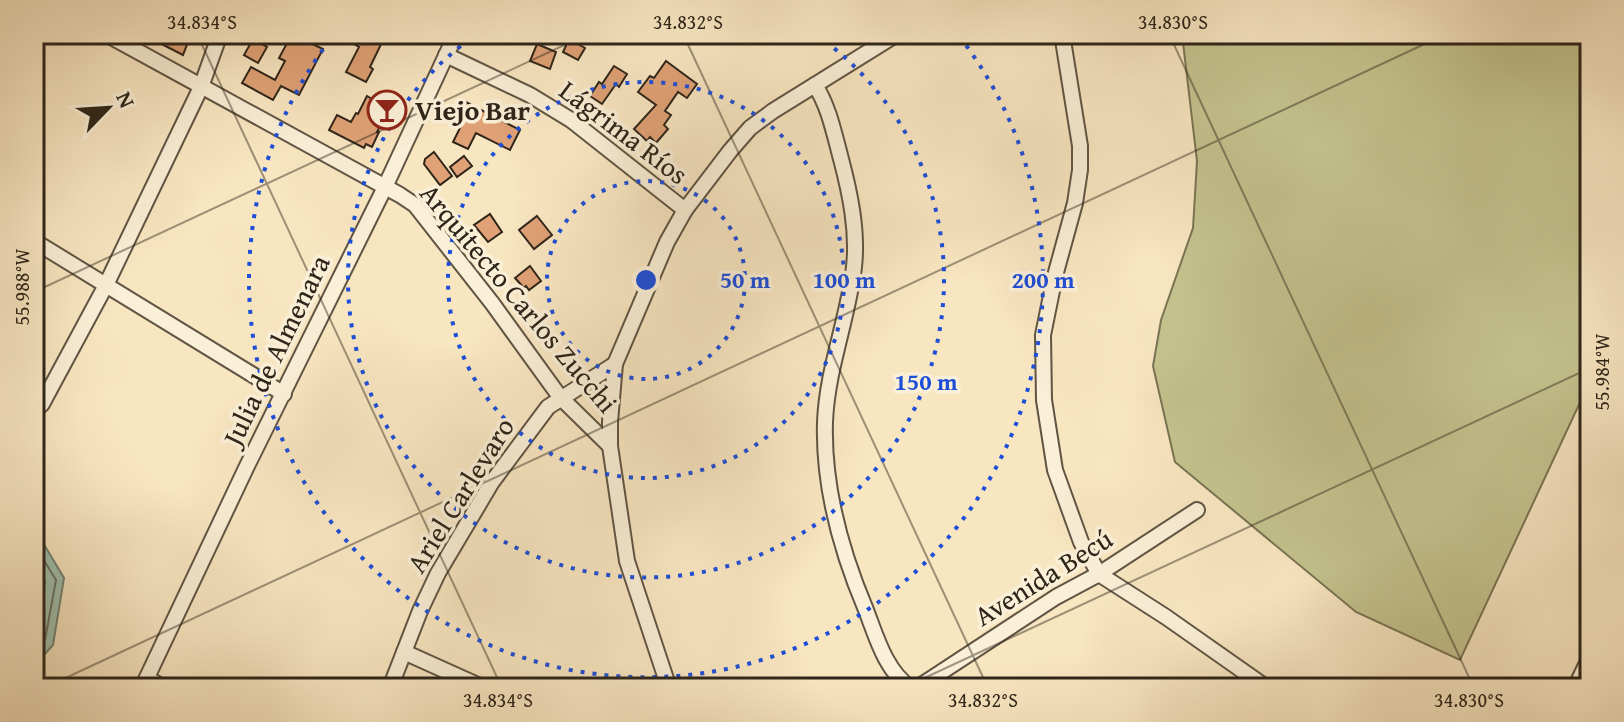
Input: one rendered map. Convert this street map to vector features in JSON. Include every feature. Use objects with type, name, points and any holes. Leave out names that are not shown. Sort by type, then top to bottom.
[{"type":"street","name":"Arquitecto Carlos Zucchi","points":[[106,34],[415,205],[560,397],[610,446]]},
{"type":"street","points":[[34,411],[42,404],[106,285],[201,87],[220,34]]},
{"type":"street","name":"Julia de Almenara","points":[[145,683],[456,34]]},
{"type":"street","name":"Arquitecto Carlos Zucchi","points":[[669,688],[627,561],[610,446],[615,364],[653,273],[685,210],[750,128],[897,34]]},
{"type":"street","points":[[1062,34],[1078,122],[1080,170],[1043,335],[1044,400],[1055,470],[1081,542],[1099,574],[1267,688]]},
{"type":"street","name":"Lágrima Ríos","points":[[446,55],[530,95],[571,120],[685,210]]},
{"type":"street","points":[[815,85],[829,112],[848,187],[854,229],[855,263],[834,358],[825,419],[831,498],[849,564],[874,630],[894,672],[914,688]]},
{"type":"street","points":[[34,241],[284,394]]},
{"type":"street","name":"Ariel Carlevaro","points":[[390,688],[438,573],[492,482],[548,407],[615,364]]},
{"type":"street","name":"Avenida Becú","points":[[914,688],[1197,510]]},
{"type":"street","points":[[404,652],[484,688]]},
{"type":"street","points":[[1575,688],[1590,657]]},
{"type":"street","points":[[145,683],[164,688]]},
{"type":"shaded area","points":[[1182,34],[1590,34],[1590,381],[1460,660],[1356,612],[1175,462],[1153,366],[1161,320],[1193,228],[1197,161]]},
{"type":"water","points":[[34,532],[64,578],[53,645],[34,666]]},
{"type":"building","points":[[142,34],[191,34],[183,55]]},
{"type":"building","points":[[292,34],[310,34],[306,41],[323,49],[299,95],[281,86],[273,100],[242,83],[251,67],[275,80],[285,61],[279,58]]},
{"type":"building","points":[[336,34],[386,34],[366,82],[346,72],[359,47]]},
{"type":"building","points":[[253,39],[267,47],[258,63],[244,55]]},
{"type":"building","points":[[569,39],[585,48],[578,60],[563,52]]},
{"type":"building","points":[[537,44],[556,52],[550,69],[530,61]]},
{"type":"building","points":[[666,61],[697,84],[687,98],[678,92],[665,111],[671,115],[664,125],[668,129],[656,143],[650,137],[647,141],[634,129],[656,105],[638,92],[650,76],[654,78]]},
{"type":"building","points":[[614,66],[627,74],[602,104],[590,96]]},
{"type":"building","points":[[367,96],[389,109],[372,147],[366,144],[364,148],[329,130],[337,115],[351,122]]},
{"type":"building","points":[[460,99],[520,130],[510,150],[476,133],[468,149],[453,142],[461,126],[450,121]]},
{"type":"building","points":[[434,152],[452,176],[440,185],[424,164],[425,159]]},
{"type":"building","points":[[464,156],[472,166],[457,177],[450,167]]},
{"type":"building","points":[[490,214],[502,232],[488,242],[474,225]]},
{"type":"building","points":[[537,216],[552,235],[534,249],[519,230]]},
{"type":"building","points":[[530,266],[541,281],[529,290],[515,278]]},
{"type":"place","name":"Viejo Bar","points":[[387,110]]}]
